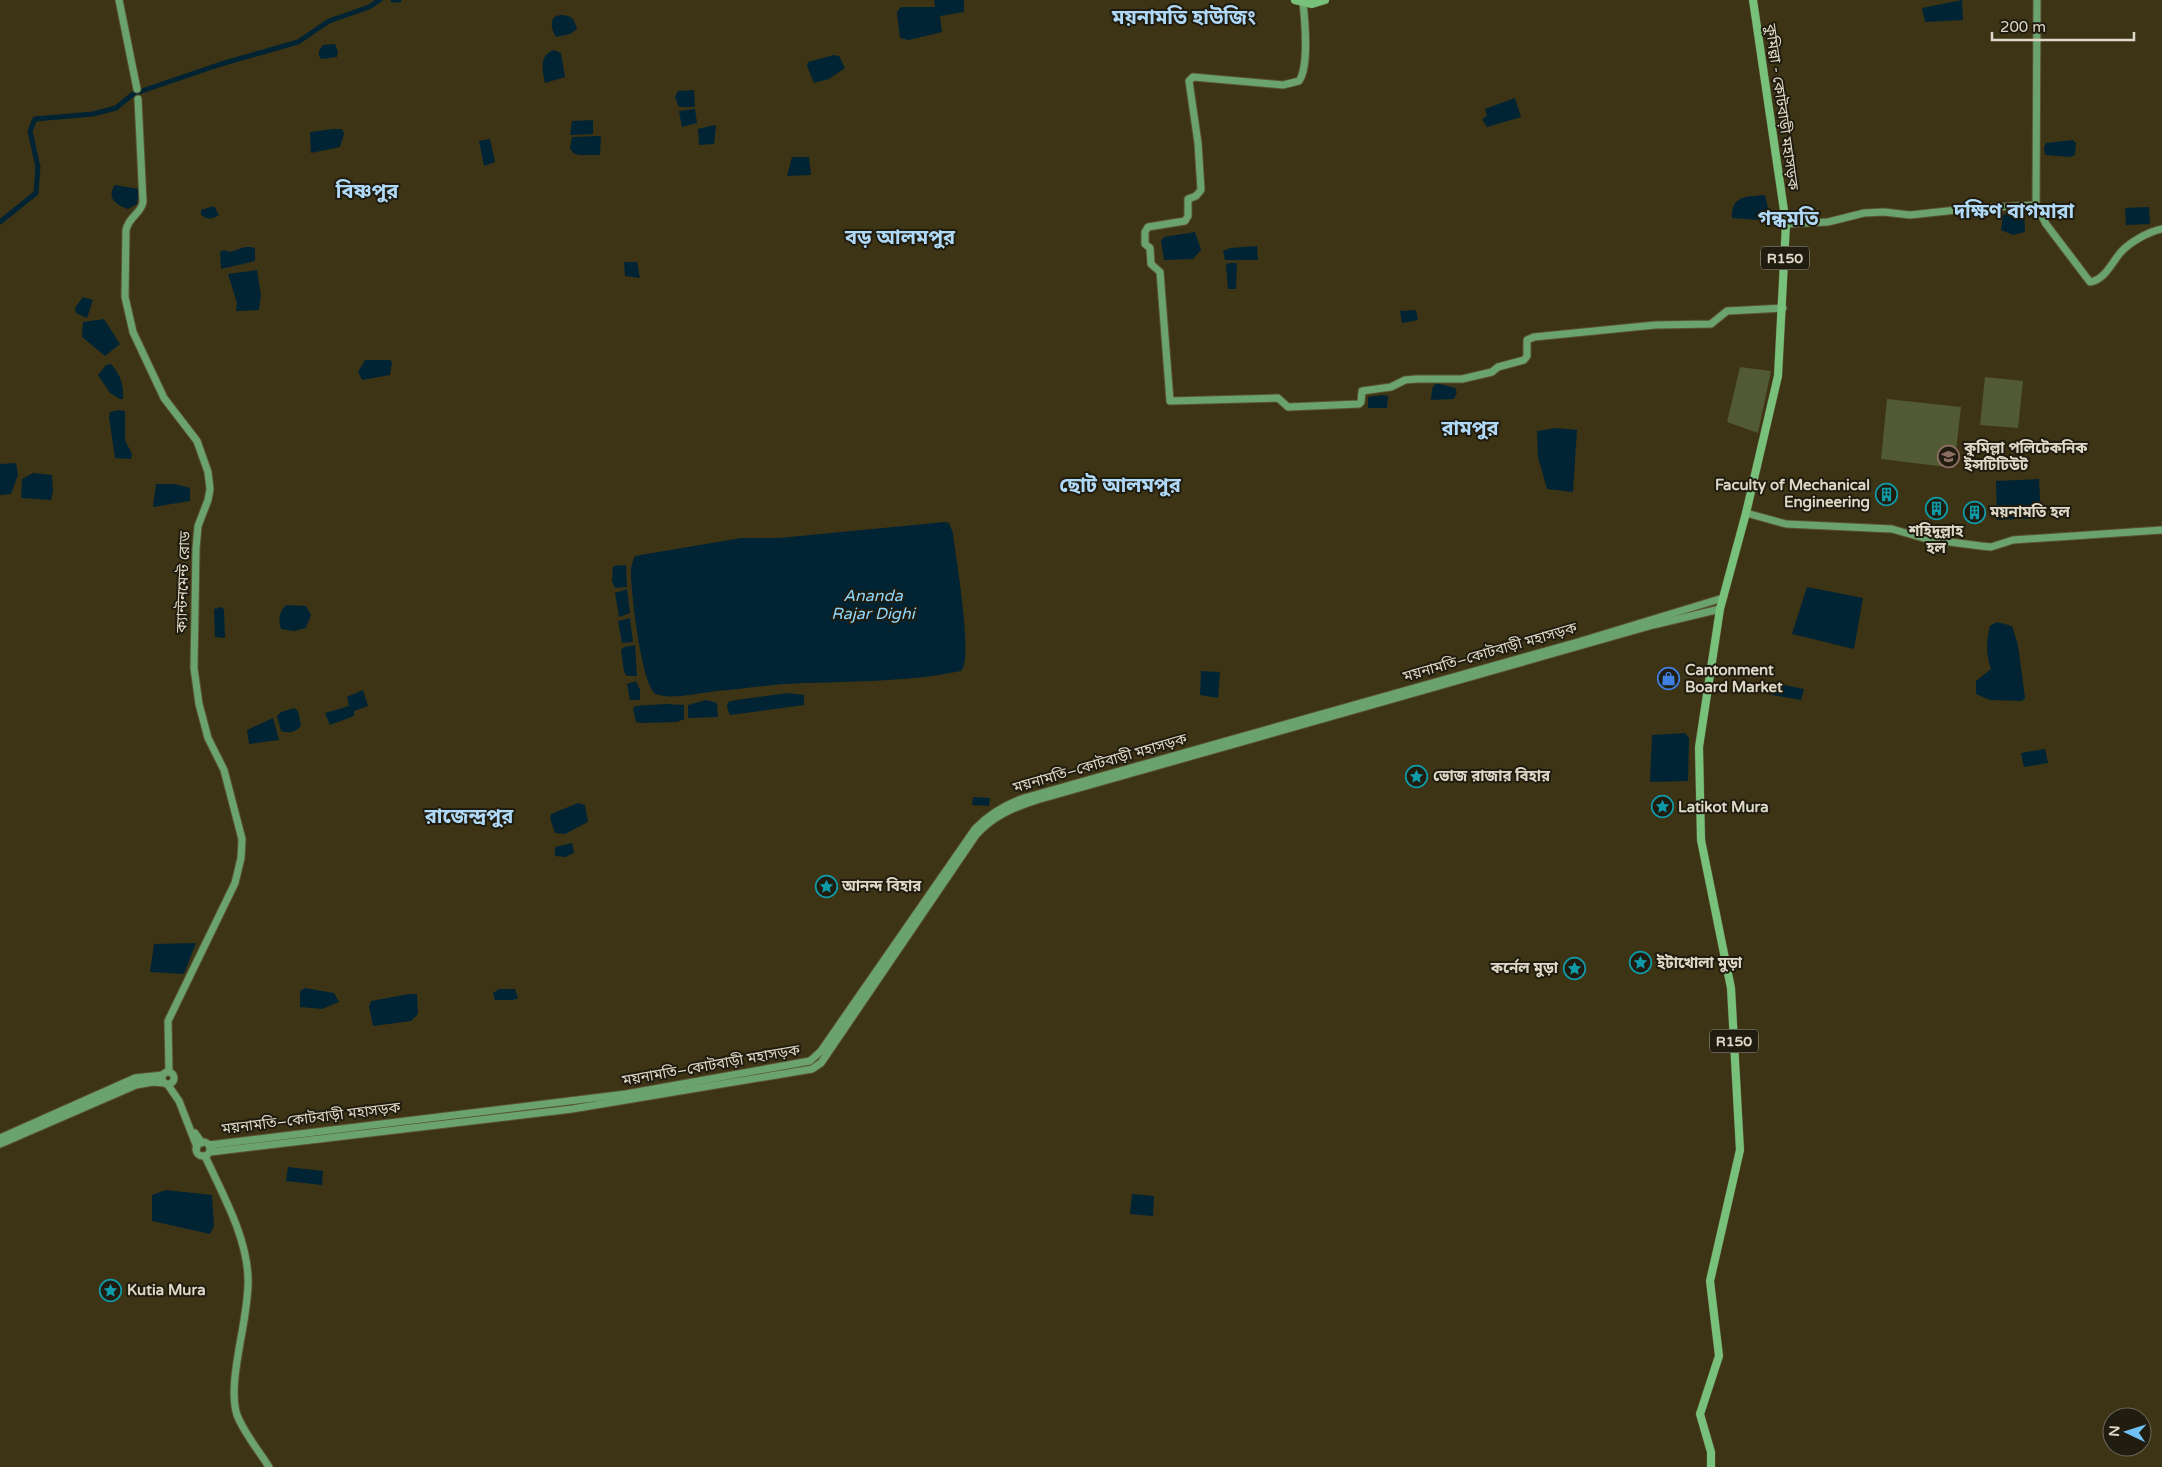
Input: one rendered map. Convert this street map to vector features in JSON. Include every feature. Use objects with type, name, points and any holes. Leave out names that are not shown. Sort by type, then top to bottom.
[{"type":"main road","points":[[119,0],[137,89]]},
{"type":"main road","points":[[1325,0],[1312,4],[1299,2],[1306,26],[1305,52],[1300,81],[1283,85],[1193,78],[1189,80],[1198,143],[1201,190],[1196,196],[1188,199],[1188,216],[1185,221],[1148,227],[1145,232],[1145,244],[1150,248],[1151,264],[1160,272],[1170,402],[1278,398],[1286,406],[1291,407],[1359,404],[1361,402],[1362,390],[1391,387],[1405,380],[1462,379],[1492,372],[1498,367],[1524,360],[1527,356],[1528,340],[1530,338],[1655,325],[1711,324],[1727,311],[1783,308]]},
{"type":"main road","name":"কুমিল্লা - কোটবাড়ী মহাসড়ক","points":[[1746,513],[1778,376],[1786,224],[1753,0]]},
{"type":"main road","points":[[2037,0],[2036,205],[2046,224],[2090,282],[2099,280],[2124,248],[2162,229]]},
{"type":"main road","name":"ক্যান্টনমেন্ট রোড","points":[[138,99],[144,202],[139,211],[128,222],[126,230],[125,298],[140,352],[164,398],[197,441],[208,472],[208,500],[198,526],[196,549],[194,668],[199,704],[208,738],[224,770],[242,839],[241,858],[235,883],[168,1021],[167,1079]]},
{"type":"main road","points":[[1786,224],[1828,222],[1864,213],[1884,212],[1910,215],[1966,209],[2036,205]]},
{"type":"main road","points":[[1746,513],[1786,524],[1878,528],[1927,539],[1992,547],[2013,540],[2162,530]]},
{"type":"main road","name":"R150","points":[[1711,1467],[1711,1452],[1700,1414],[1719,1356],[1710,1281],[1740,1150],[1731,988],[1700,824],[1699,747],[1720,609],[1746,513]]},
{"type":"main road","name":"ময়নামতি–কোটবাড়ী মহাসড়ক","points":[[204,1149],[431,1121],[626,1094],[810,1061],[822,1051],[974,829],[990,814],[1004,806],[1024,798],[1578,642],[1723,598]]},
{"type":"main road","name":"ময়নামতি–কোটবাড়ী মহাসড়ক","points":[[431,1121],[572,1108],[818,1066],[976,835],[988,822],[1002,814],[1037,800],[1653,625],[1720,609]]},
{"type":"main road","points":[[0,1138],[135,1078],[167,1079]]},
{"type":"main road","points":[[0,1144],[136,1086],[167,1079]]},
{"type":"main road","points":[[167,1079],[204,1149],[233,1222],[247,1267],[247,1312],[235,1386],[238,1416],[269,1467]]},
{"type":"green space","points":[[1740,367],[1771,371],[1758,433],[1727,422]]},
{"type":"green space","points":[[1985,377],[2023,381],[2018,428],[1980,425]]},
{"type":"green space","points":[[1887,399],[1961,407],[1954,468],[1881,459]]},
{"type":"water","points":[[934,0],[964,0],[964,12],[940,16],[942,32],[909,40],[900,38],[897,12],[901,7],[935,7]]},
{"type":"water","points":[[1962,0],[1963,20],[1925,22],[1922,8]]},
{"type":"water","points":[[560,15],[572,18],[577,29],[570,34],[556,37],[552,22],[554,17]]},
{"type":"water","points":[[335,44],[338,52],[337,57],[321,59],[319,51],[323,45]]},
{"type":"water","points":[[554,50],[561,53],[565,77],[545,83],[544,59],[549,52]]},
{"type":"water","points":[[834,55],[839,56],[845,68],[829,79],[814,83],[807,66],[808,62]]},
{"type":"water","points":[[694,90],[695,107],[679,107],[675,97],[678,91]]},
{"type":"water","points":[[1515,98],[1521,117],[1487,127],[1482,119],[1487,116],[1485,109]]},
{"type":"water","points":[[695,109],[697,123],[682,127],[679,111]]},
{"type":"water","points":[[593,120],[593,134],[570,135],[572,121]]},
{"type":"water","points":[[716,126],[714,144],[699,145],[698,129]]},
{"type":"water","points":[[342,129],[344,134],[340,147],[311,153],[310,132]]},
{"type":"water","points":[[601,136],[600,155],[579,155],[573,153],[570,148],[572,137]]},
{"type":"water","points":[[490,139],[495,162],[484,166],[479,141]]},
{"type":"water","points":[[2073,140],[2076,143],[2075,155],[2070,157],[2045,155],[2044,148],[2046,143]]},
{"type":"water","points":[[792,157],[809,157],[811,175],[787,176]]},
{"type":"water","points":[[115,185],[139,189],[137,204],[128,209],[116,203],[112,197],[112,190]]},
{"type":"water","points":[[1765,195],[1770,217],[1759,220],[1732,218],[1732,210],[1737,201],[1746,197]]},
{"type":"water","points":[[214,206],[219,215],[206,218],[201,215],[201,210]]},
{"type":"water","points":[[2149,207],[2150,224],[2126,225],[2125,208]]},
{"type":"water","points":[[2024,210],[2025,232],[2013,235],[2001,230],[2003,215]]},
{"type":"water","points":[[1195,232],[1201,250],[1193,259],[1164,260],[1161,241],[1164,237]]},
{"type":"water","points":[[1257,246],[1258,260],[1225,260],[1223,251],[1230,248]]},
{"type":"water","points":[[245,247],[255,249],[255,261],[221,269],[220,252],[224,250],[230,252]]},
{"type":"water","points":[[624,262],[637,262],[640,278],[625,276]]},
{"type":"water","points":[[1237,263],[1236,289],[1228,289],[1226,264]]},
{"type":"water","points":[[257,270],[261,295],[259,310],[236,311],[237,303],[228,274]]},
{"type":"water","points":[[83,297],[93,300],[87,318],[76,313],[75,308]]},
{"type":"water","points":[[1416,310],[1418,320],[1402,323],[1400,311]]},
{"type":"water","points":[[104,319],[120,344],[105,356],[82,337],[83,322]]},
{"type":"water","points":[[365,360],[390,360],[392,362],[390,375],[362,380],[358,372]]},
{"type":"water","points":[[111,364],[121,380],[123,399],[110,393],[98,375],[106,365]]},
{"type":"water","points":[[1436,383],[1455,388],[1457,392],[1454,399],[1431,400],[1432,389]]},
{"type":"water","points":[[1388,396],[1387,408],[1368,408],[1368,397]]},
{"type":"water","points":[[125,411],[125,440],[132,454],[131,459],[115,458],[109,417],[110,412]]},
{"type":"water","points":[[1556,428],[1577,430],[1573,492],[1547,489],[1538,457],[1537,431]]},
{"type":"water","points":[[16,463],[18,475],[11,494],[0,495],[0,464]]},
{"type":"water","points":[[33,473],[52,475],[53,491],[51,500],[21,498],[22,479]]},
{"type":"water","points":[[2039,479],[2041,518],[1997,520],[1996,481]]},
{"type":"water","points":[[156,484],[175,484],[190,488],[190,501],[153,507]]},
{"type":"water","name":"Ananda Rajar Dighi","points":[[949,523],[953,533],[963,606],[966,647],[961,671],[917,678],[784,684],[677,696],[662,696],[656,694],[651,688],[642,657],[635,615],[631,570],[635,556],[741,538],[779,538]]},
{"type":"water","points":[[626,565],[627,587],[615,588],[612,581],[613,566]]},
{"type":"water","points":[[1807,587],[1863,598],[1854,649],[1792,634]]},
{"type":"water","points":[[627,589],[630,613],[619,617],[615,593]]},
{"type":"water","points":[[286,605],[306,606],[311,615],[306,628],[294,631],[281,629],[280,616]]},
{"type":"water","points":[[222,607],[224,610],[225,638],[215,637],[214,609]]},
{"type":"water","points":[[630,618],[633,642],[622,643],[618,621]]},
{"type":"water","points":[[1997,622],[2012,626],[2018,645],[2025,698],[2022,701],[1990,700],[1976,694],[1976,681],[1991,669],[1987,653],[1988,637],[1990,626]]},
{"type":"water","points":[[635,645],[637,676],[627,676],[624,672],[621,650],[624,647]]},
{"type":"water","points":[[1201,671],[1220,672],[1218,698],[1200,695]]},
{"type":"water","points":[[636,681],[640,690],[640,700],[630,700],[627,684]]},
{"type":"water","points":[[1769,682],[1804,689],[1801,700],[1767,694]]},
{"type":"water","points":[[363,690],[368,706],[354,711],[354,716],[330,725],[325,713],[349,706],[347,697]]},
{"type":"water","points":[[788,693],[804,695],[804,705],[730,715],[727,707],[728,702],[736,700]]},
{"type":"water","points":[[706,700],[717,703],[718,717],[688,718],[688,705]]},
{"type":"water","points":[[684,705],[684,719],[677,722],[636,722],[633,709],[635,706]]},
{"type":"water","points":[[294,708],[298,711],[301,725],[292,732],[281,731],[277,716],[281,712]]},
{"type":"water","points":[[273,718],[279,740],[249,744],[247,730]]},
{"type":"water","points":[[1685,733],[1689,738],[1688,781],[1650,782],[1652,735]]},
{"type":"water","points":[[2045,749],[2048,763],[2024,767],[2021,753]]},
{"type":"water","points":[[973,797],[990,798],[989,806],[972,805]]},
{"type":"water","points":[[578,803],[585,805],[588,822],[565,834],[555,833],[550,818],[551,814]]},
{"type":"water","points":[[572,843],[574,853],[565,857],[555,856],[555,847]]},
{"type":"water","points":[[196,943],[184,974],[150,972],[154,944]]},
{"type":"water","points":[[305,988],[334,993],[339,1002],[322,1009],[300,1007],[300,991]]},
{"type":"water","points":[[499,989],[515,989],[518,998],[513,1000],[495,1000],[493,993]]},
{"type":"water","points":[[417,994],[418,1014],[411,1021],[373,1026],[369,1007],[371,1001]]},
{"type":"water","points":[[288,1167],[323,1171],[322,1185],[286,1181]]},
{"type":"water","points":[[166,1190],[212,1195],[214,1226],[210,1234],[152,1221],[152,1195]]},
{"type":"water","points":[[1132,1194],[1154,1196],[1153,1216],[1130,1214]]},
{"type":"waterway","points":[[0,222],[36,193],[38,167],[30,131],[35,119],[93,114],[116,108],[133,94],[221,64],[298,42],[329,21],[369,7],[380,0]]},
{"type":"waterway","points":[[393,0],[399,0]]},
{"type":"place","name":"কুমিল্লা পলিটেকনিক ইন্সটিটিউট","points":[[1948,457]]},
{"type":"place","name":"Faculty of Mechanical Engineering","points":[[1886,494]]},
{"type":"place","name":"শহিদুল্লাহ হল","points":[[1936,508]]},
{"type":"place","name":"ময়নামতি হল","points":[[1974,512]]},
{"type":"place","name":"Cantonment Board Market","points":[[1669,679]]},
{"type":"place","name":"ভোজ রাজার বিহার","points":[[1417,776]]},
{"type":"place","name":"Latikot Mura","points":[[1662,807]]},
{"type":"place","name":"আনন্দ বিহার","points":[[826,886]]},
{"type":"place","name":"ইটাখোলা মুড়া","points":[[1641,963]]},
{"type":"place","name":"কর্নেল মুড়া","points":[[1574,968]]},
{"type":"place","name":"Kutia Mura","points":[[111,1290]]},
{"type":"district","name":"ময়নামতি হাউজিং","points":[[1184,17]]},
{"type":"district","name":"বিষ্ণপুর","points":[[367,191]]},
{"type":"district","name":"দক্ষিণ বাগমারা","points":[[2014,211]]},
{"type":"district","name":"গন্ধমতি","points":[[1788,218]]},
{"type":"district","name":"বড় আলমপুর","points":[[900,237]]},
{"type":"district","name":"রামপুর","points":[[1470,428]]},
{"type":"district","name":"ছোট আলমপুর","points":[[1120,485]]},
{"type":"district","name":"রাজেন্দ্রপুর","points":[[469,816]]}]
